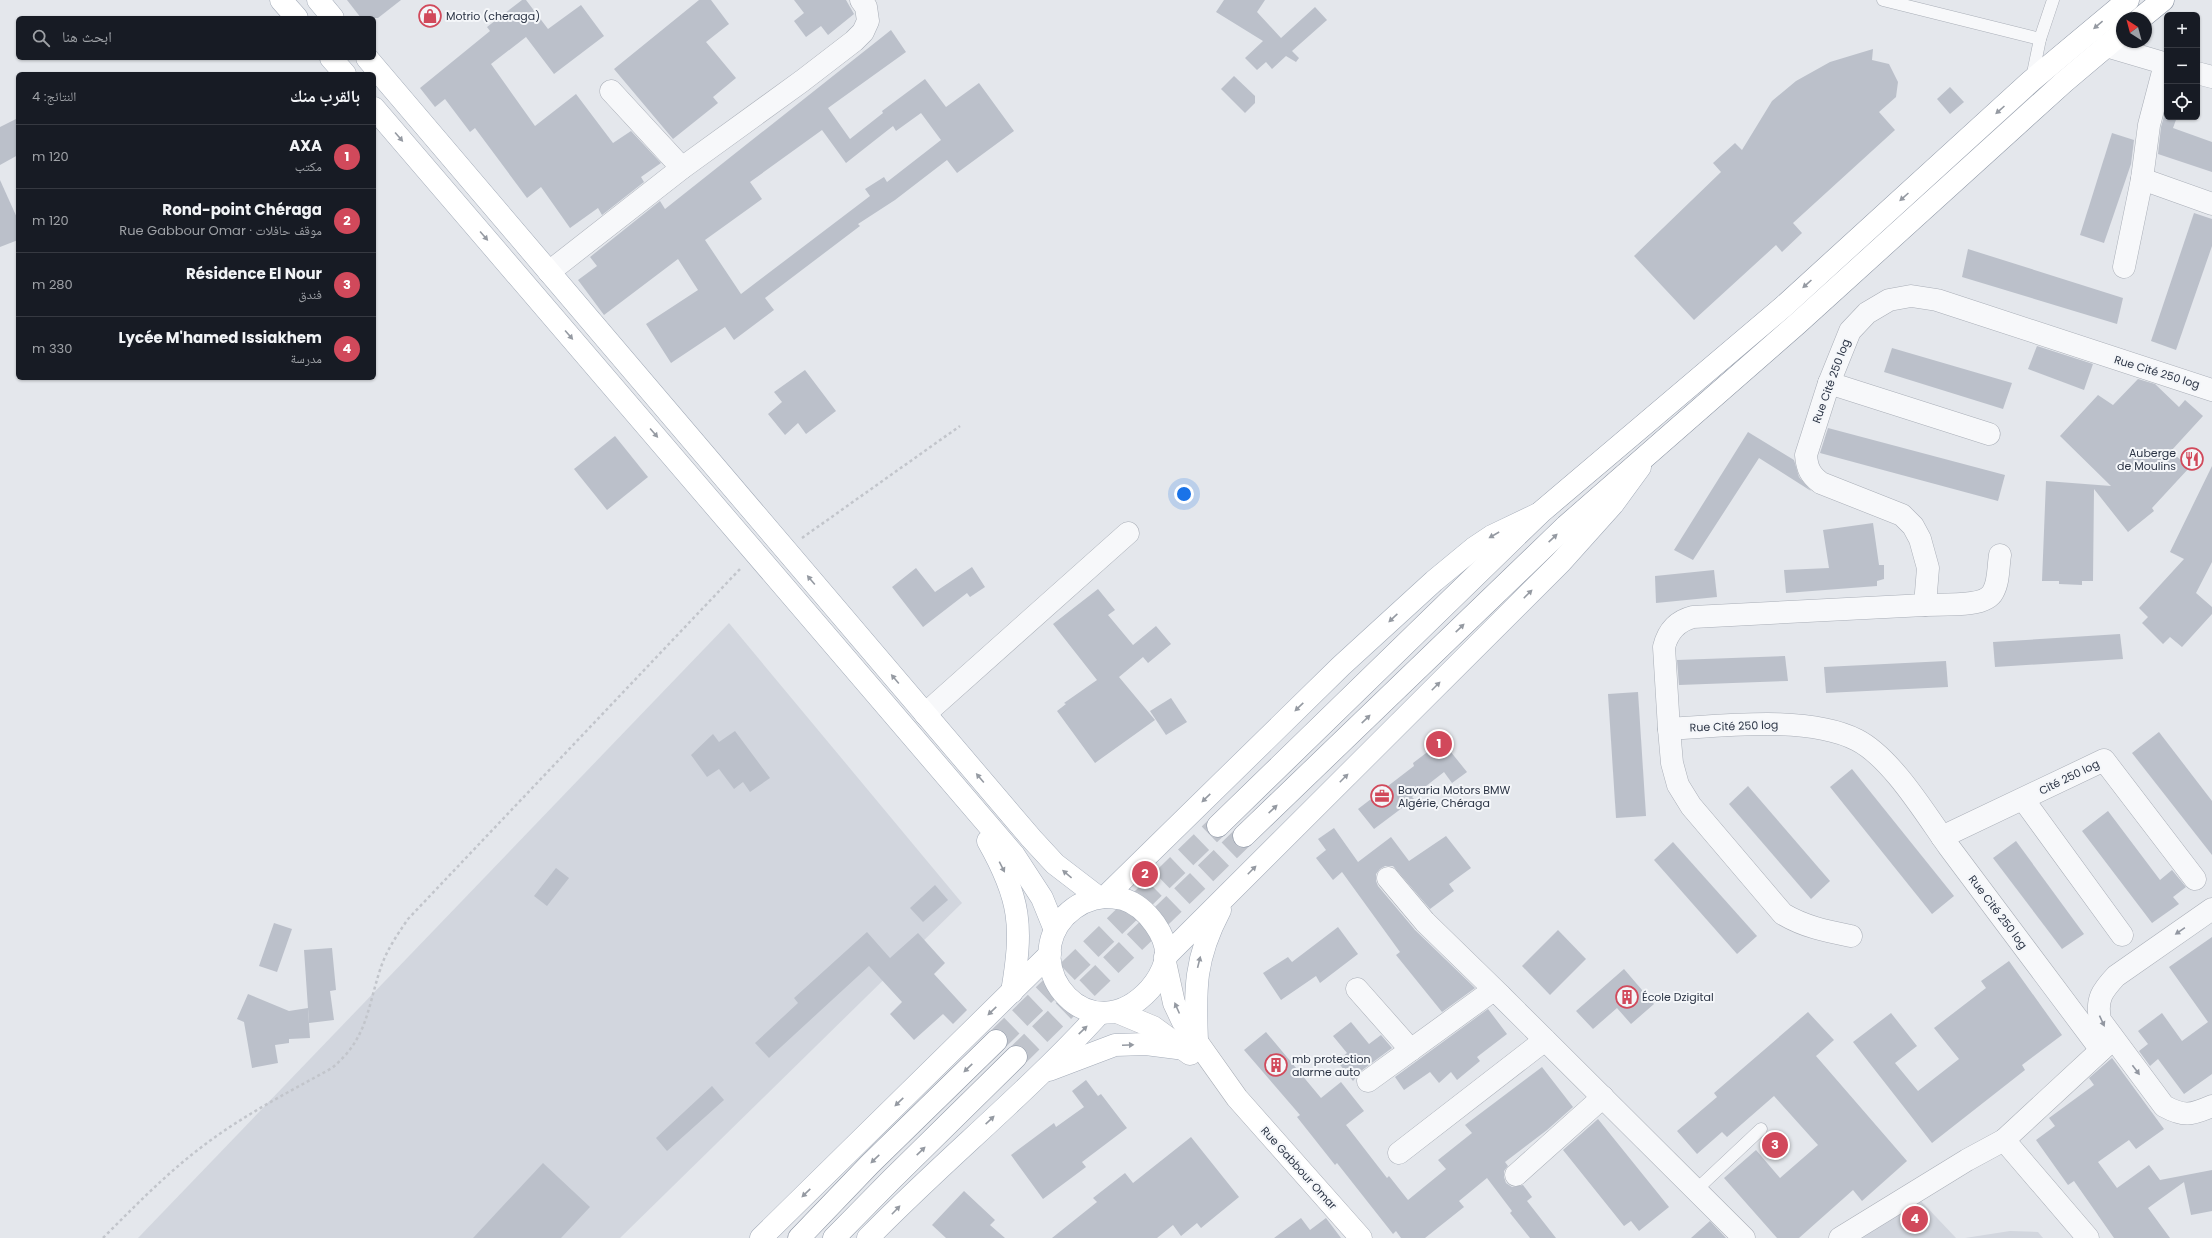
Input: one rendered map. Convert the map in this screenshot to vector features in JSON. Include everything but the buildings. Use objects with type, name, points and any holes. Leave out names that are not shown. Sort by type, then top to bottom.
[{"type":"main road","points":[[281,0],[295,16]]},
{"type":"main road","points":[[318,0],[331,16]]},
{"type":"main road","points":[[1218,826],[1541,512],[1783,307],[2031,81],[2128,0]]},
{"type":"main road","points":[[2148,12],[2163,0]]},
{"type":"main road","points":[[1244,836],[1539,552],[1651,450],[1797,324],[2058,87],[2114,40]]},
{"type":"main road","points":[[333,60],[343,72]]},
{"type":"main road","points":[[369,60],[1043,851],[1069,875],[1102,897]]},
{"type":"main road","points":[[376,110],[756,552],[1024,869],[1046,904],[1056,930]]},
{"type":"main road","points":[[868,1238],[909,1197],[1038,1075],[1108,1013],[1142,997],[1151,987],[1165,959],[1581,540],[1613,504],[1651,450]]},
{"type":"main road","points":[[1102,897],[1341,666],[1434,581],[1474,548],[1492,536],[1541,512]]},
{"type":"main road","points":[[963,796],[1002,866],[1014,894],[1019,939],[1012,992]]},
{"type":"main road","points":[[1038,1075],[1115,1045],[1146,1044],[1191,1046],[1197,968],[1208,932],[1229,893]]},
{"type":"main road","points":[[1108,1013],[1083,1008],[1069,999],[1058,986],[1052,971],[1050,954],[1056,930],[1061,921],[1073,909],[1088,901],[1102,897],[1124,899],[1141,908],[1154,921],[1162,938],[1165,959]]},
{"type":"main road","points":[[761,1238],[1050,954]]},
{"type":"main road","name":"Rue Gabbour Omar","points":[[1165,959],[1174,1003],[1183,1022],[1191,1046]]},
{"type":"main road","name":"Rue Gabbour Omar","points":[[1108,1013],[1153,1027],[1191,1046],[1361,1238]]},
{"type":"main road","points":[[799,1238],[870,1164],[996,1041]]},
{"type":"main road","points":[[834,1238],[890,1180],[1016,1058]]},
{"type":"street","points":[[549,272],[682,168],[802,81],[854,41],[863,32],[868,21],[866,7],[861,0]]},
{"type":"street","points":[[2114,40],[2164,63]]},
{"type":"street","points":[[2124,267],[2142,179],[2149,125],[2164,71]]},
{"type":"street","points":[[2200,74],[2212,77]]},
{"type":"street","points":[[611,91],[682,168]]},
{"type":"street","points":[[2142,179],[2212,204]]},
{"type":"street","name":"Rue Cité 250 log","points":[[1926,605],[1928,568],[1920,539],[1913,526],[1902,515],[1821,483],[1812,477],[1806,466],[1806,455],[1829,383],[1850,331],[1867,312],[1889,300],[1911,296],[1937,300],[2212,390]]},
{"type":"street","points":[[1829,383],[1989,434]]},
{"type":"street","points":[[925,714],[1128,534]]},
{"type":"street","points":[[1851,936],[1800,924],[1783,914],[1691,806],[1678,785],[1672,764],[1669,729],[1664,647],[1666,637],[1683,620],[1694,617],[1975,603],[1988,598],[1996,586],[2000,555]]},
{"type":"street","name":"Rue Cité 250 log","points":[[1669,729],[1771,723],[1834,732],[1856,740],[1873,750],[1892,770],[1942,837],[2107,1044]]},
{"type":"street","name":"Cité 250 log","points":[[1942,837],[2023,800],[2104,760],[2195,879]]},
{"type":"street","points":[[2023,800],[2122,936]]},
{"type":"street","points":[[1388,878],[1425,922],[1744,1238]]},
{"type":"street","points":[[2212,909],[2116,976],[2103,990],[2097,1006],[2107,1044],[2164,1106],[2179,1114],[2196,1113],[2212,1106]]},
{"type":"street","points":[[1357,989],[1411,1050]]},
{"type":"street","points":[[1368,1081],[1492,991],[1500,995]]},
{"type":"street","points":[[1399,1153],[1545,1040]]},
{"type":"street","points":[[1840,1238],[1954,1168],[2004,1140],[2107,1044]]},
{"type":"street","points":[[1516,1174],[1603,1097]]},
{"type":"street","points":[[2004,1140],[2088,1238]]},
{"type":"lane","points":[[1883,0],[2040,39]]},
{"type":"lane","points":[[2031,81],[2040,39],[2053,0]]},
{"type":"lane","points":[[1696,1190],[1761,1129]]},
{"type":"path","points":[[785,550],[960,426]]},
{"type":"path","points":[[103,1238],[169,1173],[200,1148],[232,1125],[332,1068],[342,1059],[358,1038],[365,1025],[385,958],[397,935],[408,919],[756,552]]},
{"type":"shaded area","points":[[729,623],[962,903],[620,1238],[138,1238]]},
{"type":"shaded area","points":[[1920,1200],[1956,1238],[1861,1238]]},
{"type":"shaded area","points":[[2010,1231],[2038,1232],[2043,1238],[1965,1238]]},
{"type":"tunnel","points":[[996,1041],[1218,826]]},
{"type":"tunnel","points":[[1016,1057],[1244,836]]},
{"type":"place","name":"Motrio (cheraga)","points":[[430,16]]},
{"type":"place","name":"Auberge de Moulins","points":[[2192,459]]},
{"type":"place","name":"AXA","points":[[1439,744]]},
{"type":"place","name":"Bavaria Motors BMW Algérie, Chéraga","points":[[1382,796]]},
{"type":"place","name":"Rond-point Chéraga","points":[[1145,874]]},
{"type":"place","name":"École Dzigital","points":[[1627,997]]},
{"type":"place","name":"mb protection alarme auto","points":[[1276,1065]]},
{"type":"place","name":"Résidence El Nour","points":[[1775,1145]]},
{"type":"place","name":"Lycée M'hamed Issiakhem","points":[[1915,1219]]}]
